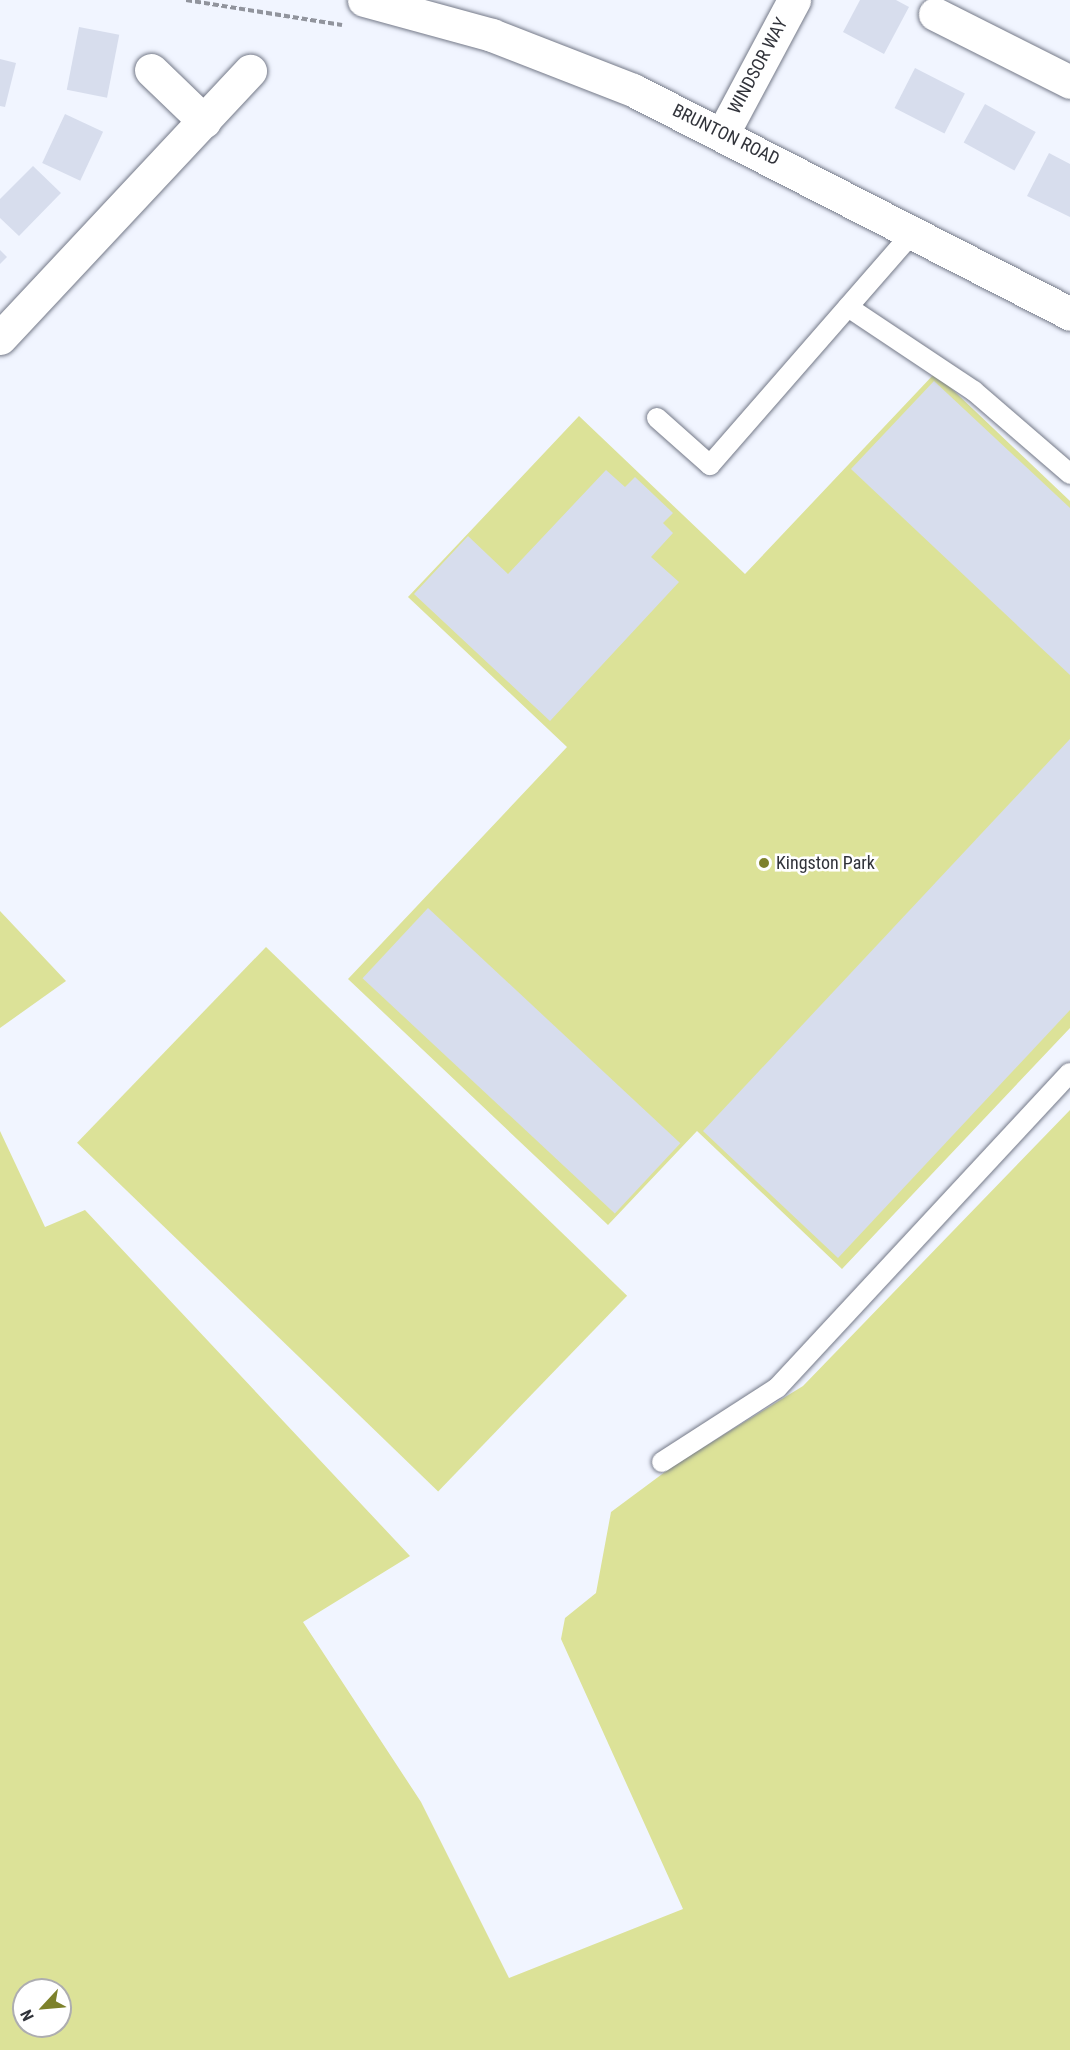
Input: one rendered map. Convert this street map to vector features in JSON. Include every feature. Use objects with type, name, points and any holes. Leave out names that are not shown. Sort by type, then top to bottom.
[{"type":"street","name":"WINDSOR WAY","points":[[723,133],[794,0]]},
{"type":"street","name":"BRUNTON ROAD","points":[[356,13],[541,53],[723,133],[915,230],[1070,314]]},
{"type":"street","points":[[935,15],[1070,82]]},
{"type":"street","points":[[151,70],[204,121]]},
{"type":"street","points":[[0,338],[250,72]]},
{"type":"lane","points":[[657,418],[710,465],[915,230]]},
{"type":"lane","points":[[848,307],[975,391],[1070,474]]},
{"type":"lane","points":[[662,1462],[777,1388],[1070,1073]]},
{"type":"path","points":[[186,0],[356,13]]},
{"type":"green space","name":"Kingston Park","points":[[935,373],[1070,501],[1070,1028],[842,1269],[697,1131],[608,1225],[348,979],[567,747],[408,597],[579,416],[745,574]]},
{"type":"green space","points":[[0,911],[66,981],[0,1028]]},
{"type":"green space","points":[[266,947],[627,1296],[438,1491],[77,1143]]},
{"type":"green space","points":[[1070,1110],[1070,2050],[0,2050],[0,1131],[45,1227],[85,1210],[410,1556],[303,1622],[421,1802],[509,1978],[683,1909],[561,1639],[565,1618],[596,1593],[611,1512],[673,1466],[803,1386]]},
{"type":"building","points":[[860,0],[896,0],[909,7],[884,54],[843,32]]},
{"type":"building","points":[[79,27],[119,35],[107,98],[67,90]]},
{"type":"building","points":[[0,59],[16,63],[5,107],[0,106]]},
{"type":"building","points":[[915,68],[965,93],[944,134],[895,108]]},
{"type":"building","points":[[985,104],[1036,132],[1014,171],[964,142]]},
{"type":"building","points":[[65,114],[103,132],[80,181],[42,163]]},
{"type":"building","points":[[1049,153],[1070,164],[1070,217],[1027,196]]},
{"type":"building","points":[[33,166],[61,193],[19,236],[0,218],[0,199]]},
{"type":"building","points":[[0,250],[7,257],[0,264]]},
{"type":"building","points":[[934,381],[1070,508],[1070,675],[851,469]]},
{"type":"building","points":[[606,470],[625,487],[635,477],[673,513],[663,523],[673,533],[651,557],[679,582],[550,721],[414,594],[468,536],[508,574]]},
{"type":"building","points":[[1070,739],[1070,1010],[838,1258],[703,1131]]},
{"type":"building","points":[[428,908],[680,1143],[615,1213],[363,978]]},
{"type":"place","name":"Kingston Park","points":[[764,863]]}]
